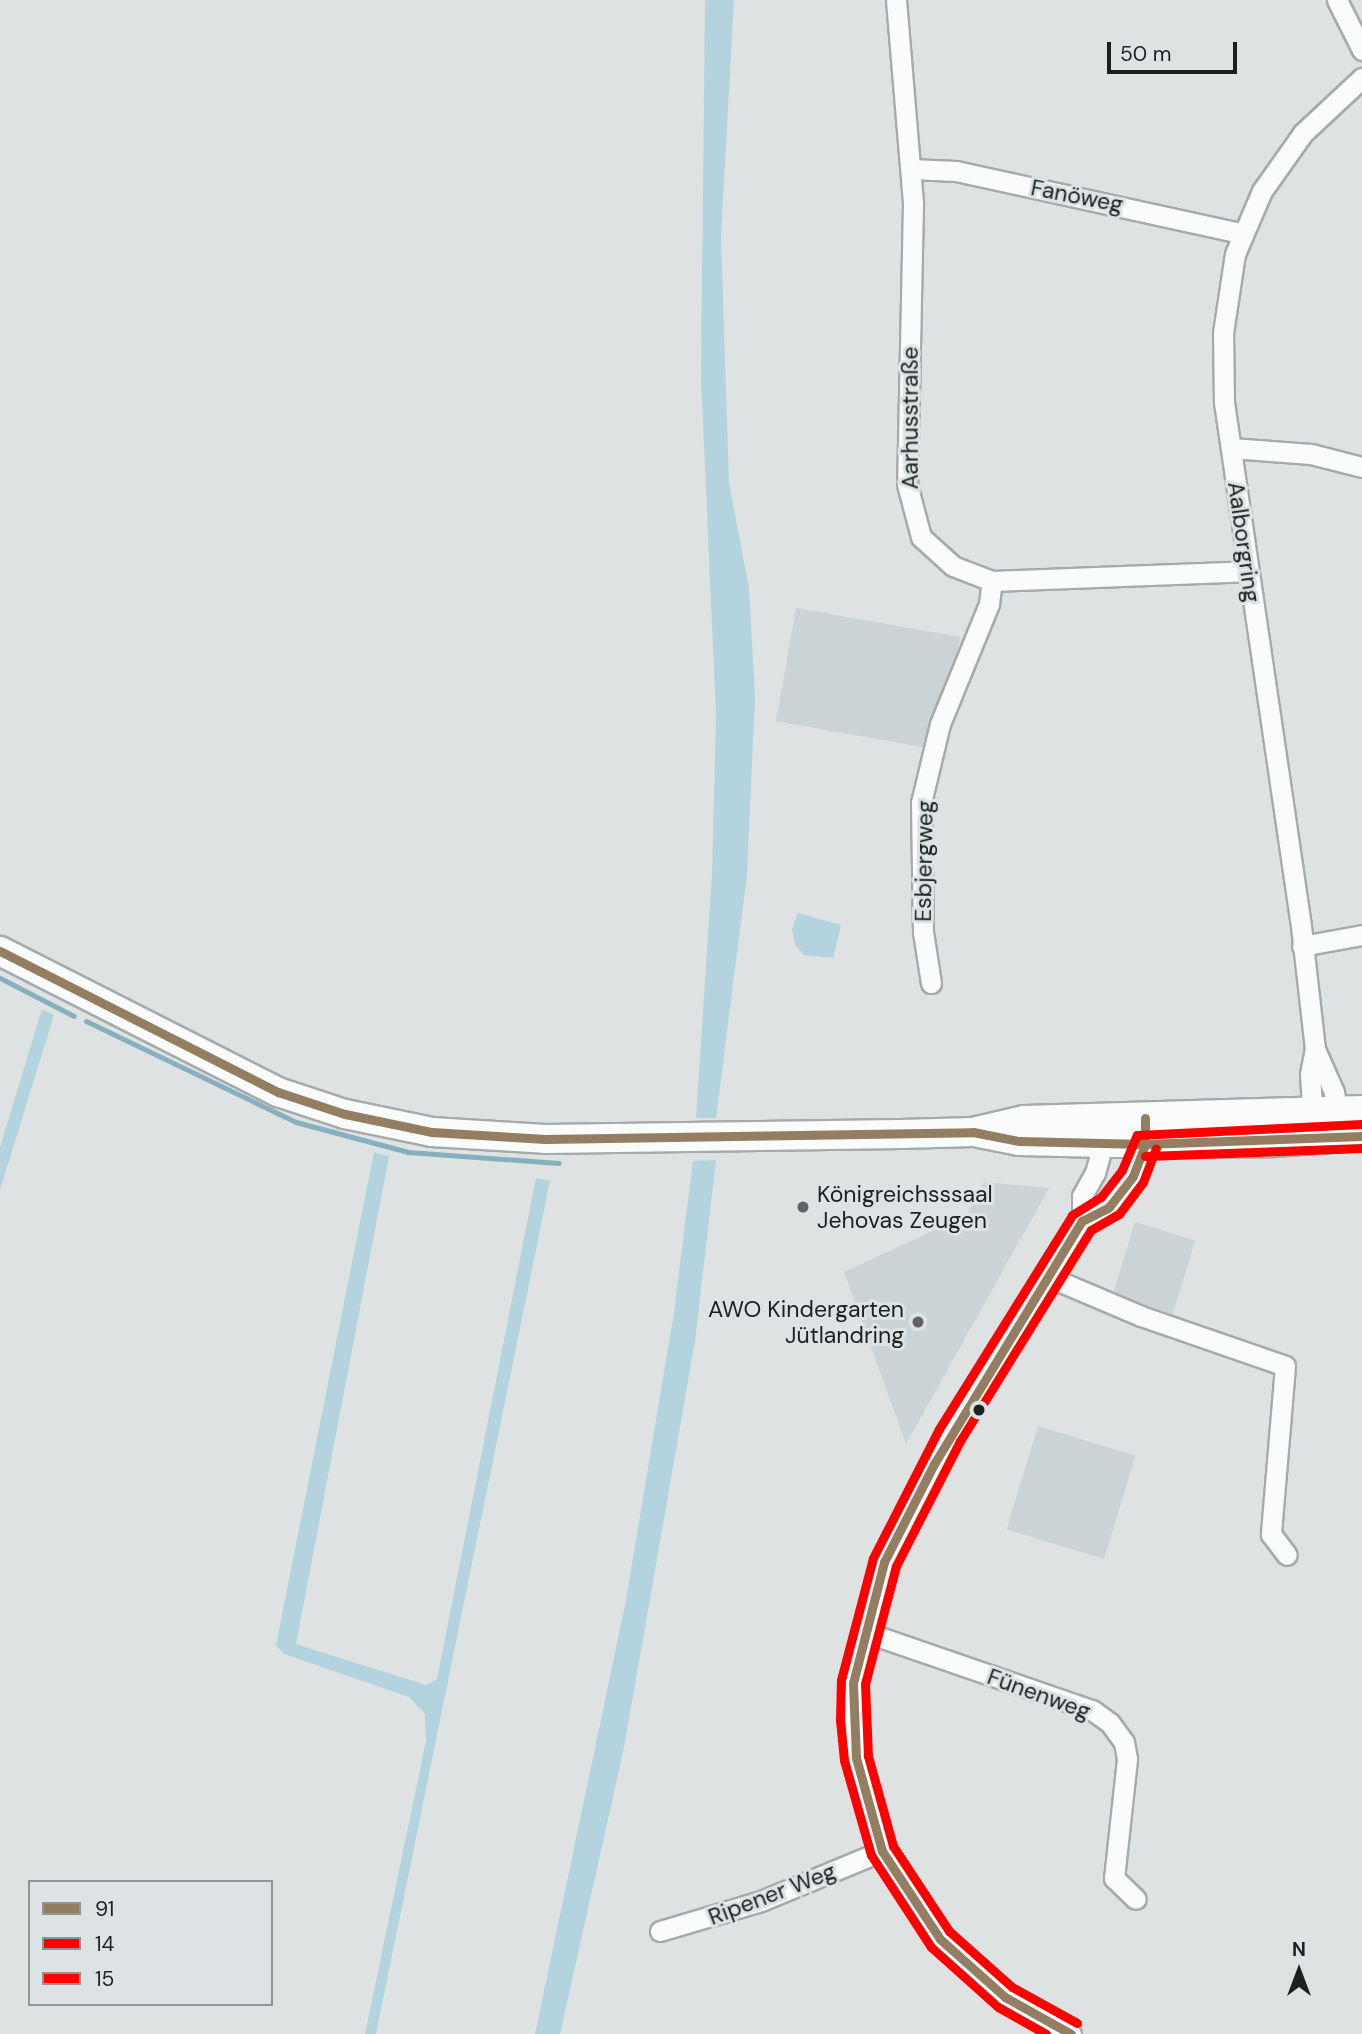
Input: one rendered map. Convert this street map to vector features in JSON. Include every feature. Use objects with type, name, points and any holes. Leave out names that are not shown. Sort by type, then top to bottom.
[{"type":"street","name":"Aarhusstraße","points":[[896,0],[911,169],[909,495],[921,537],[953,566],[992,581],[1247,572]]},
{"type":"street","points":[[1337,0],[1362,50]]},
{"type":"street","name":"Aalborgring","points":[[1338,1125],[1331,1082],[1315,1049],[1247,572],[1231,448],[1223,341],[1230,274],[1241,233],[1262,191],[1287,153],[1362,78]]},
{"type":"street","name":"Fanöweg","points":[[911,169],[956,171],[1241,233]]},
{"type":"street","points":[[1231,448],[1311,454],[1362,467]]},
{"type":"street","name":"Esbjergweg","points":[[931,983],[923,932],[922,803],[940,724],[989,604],[992,581]]},
{"type":"street","points":[[1302,946],[1362,935]]},
{"type":"street","points":[[0,951],[248,1079],[345,1114],[468,1136],[973,1132],[1019,1141],[1106,1131],[1338,1125]]},
{"type":"street","points":[[1070,2034],[1005,1997],[940,1939],[881,1851],[856,1758],[852,1720],[853,1683],[884,1562],[934,1464],[1082,1221],[1082,1196],[1106,1131]]},
{"type":"street","points":[[1082,1221],[1109,1207],[1133,1176],[1145,1131]]},
{"type":"street","points":[[1049,1277],[1141,1316],[1285,1366],[1271,1534],[1287,1555]]},
{"type":"street","name":"Fünenweg","points":[[865,1632],[1092,1710],[1110,1723],[1124,1742],[1127,1759],[1114,1878],[1136,1899]]},
{"type":"street","name":"Ripener Weg","points":[[660,1931],[761,1901],[881,1851]]},
{"type":"shaded area","points":[[705,0],[734,0],[721,236],[729,482],[749,589],[755,696],[747,875],[716,1118],[696,1118],[712,874],[716,716],[701,377]]},
{"type":"shaded area","points":[[796,608],[960,637],[940,750],[776,721]]},
{"type":"shaded area","points":[[798,913],[841,925],[833,958],[804,955],[795,945],[792,929]]},
{"type":"shaded area","points":[[42,1009],[54,1015],[0,1190],[0,1147]]},
{"type":"shaded area","points":[[374,1152],[389,1156],[296,1644],[426,1685],[437,1679],[536,1178],[550,1181],[376,2034],[365,2034],[426,1741],[425,1714],[409,1697],[284,1654],[276,1645]]},
{"type":"shaded area","points":[[716,1160],[695,1341],[624,1748],[560,2034],[535,2034],[625,1605],[673,1319],[693,1161]]},
{"type":"shaded area","name":"AWO Kindergarten Jütlandring","points":[[984,1182],[1049,1188],[906,1444],[844,1272],[967,1215]]},
{"type":"shaded area","points":[[1135,1222],[1195,1240],[1173,1314],[1112,1296]]},
{"type":"shaded area","points":[[1038,1426],[1136,1456],[1104,1559],[1006,1529]]},
{"type":"waterway","points":[[0,978],[74,1016]]},
{"type":"waterway","points":[[86,1021],[296,1122],[408,1152],[559,1163]]},
{"type":"transit line","name":"91","points":[[0,951],[278,1092],[345,1114],[432,1132],[545,1139],[973,1132],[1019,1141],[1145,1144],[1362,1136]]},
{"type":"transit line","name":"91","points":[[1071,2034],[1005,1997],[940,1939],[882,1851],[856,1758],[853,1683],[884,1562],[934,1464],[1082,1221],[1109,1207],[1133,1176],[1145,1144],[1145,1118]]},
{"type":"transit line","name":"15","points":[[1046,2034],[998,2007],[931,1947],[871,1855],[844,1760],[840,1720],[841,1680],[873,1558],[939,1429],[1072,1215],[1101,1197],[1122,1170],[1137,1135],[1362,1124]]},
{"type":"transit line","name":"14","points":[[1077,2023],[1012,1987],[949,1931],[893,1846],[868,1756],[865,1684],[896,1566],[960,1441],[1091,1230],[1119,1214],[1143,1182],[1156,1148]]},
{"type":"transit line","name":"14","points":[[1145,1156],[1362,1148]]},
{"type":"place","name":"Königreichsssaal Jehovas Zeugen","points":[[803,1207]]},
{"type":"place","name":"AWO Kindergarten Jütlandring","points":[[918,1322]]}]
